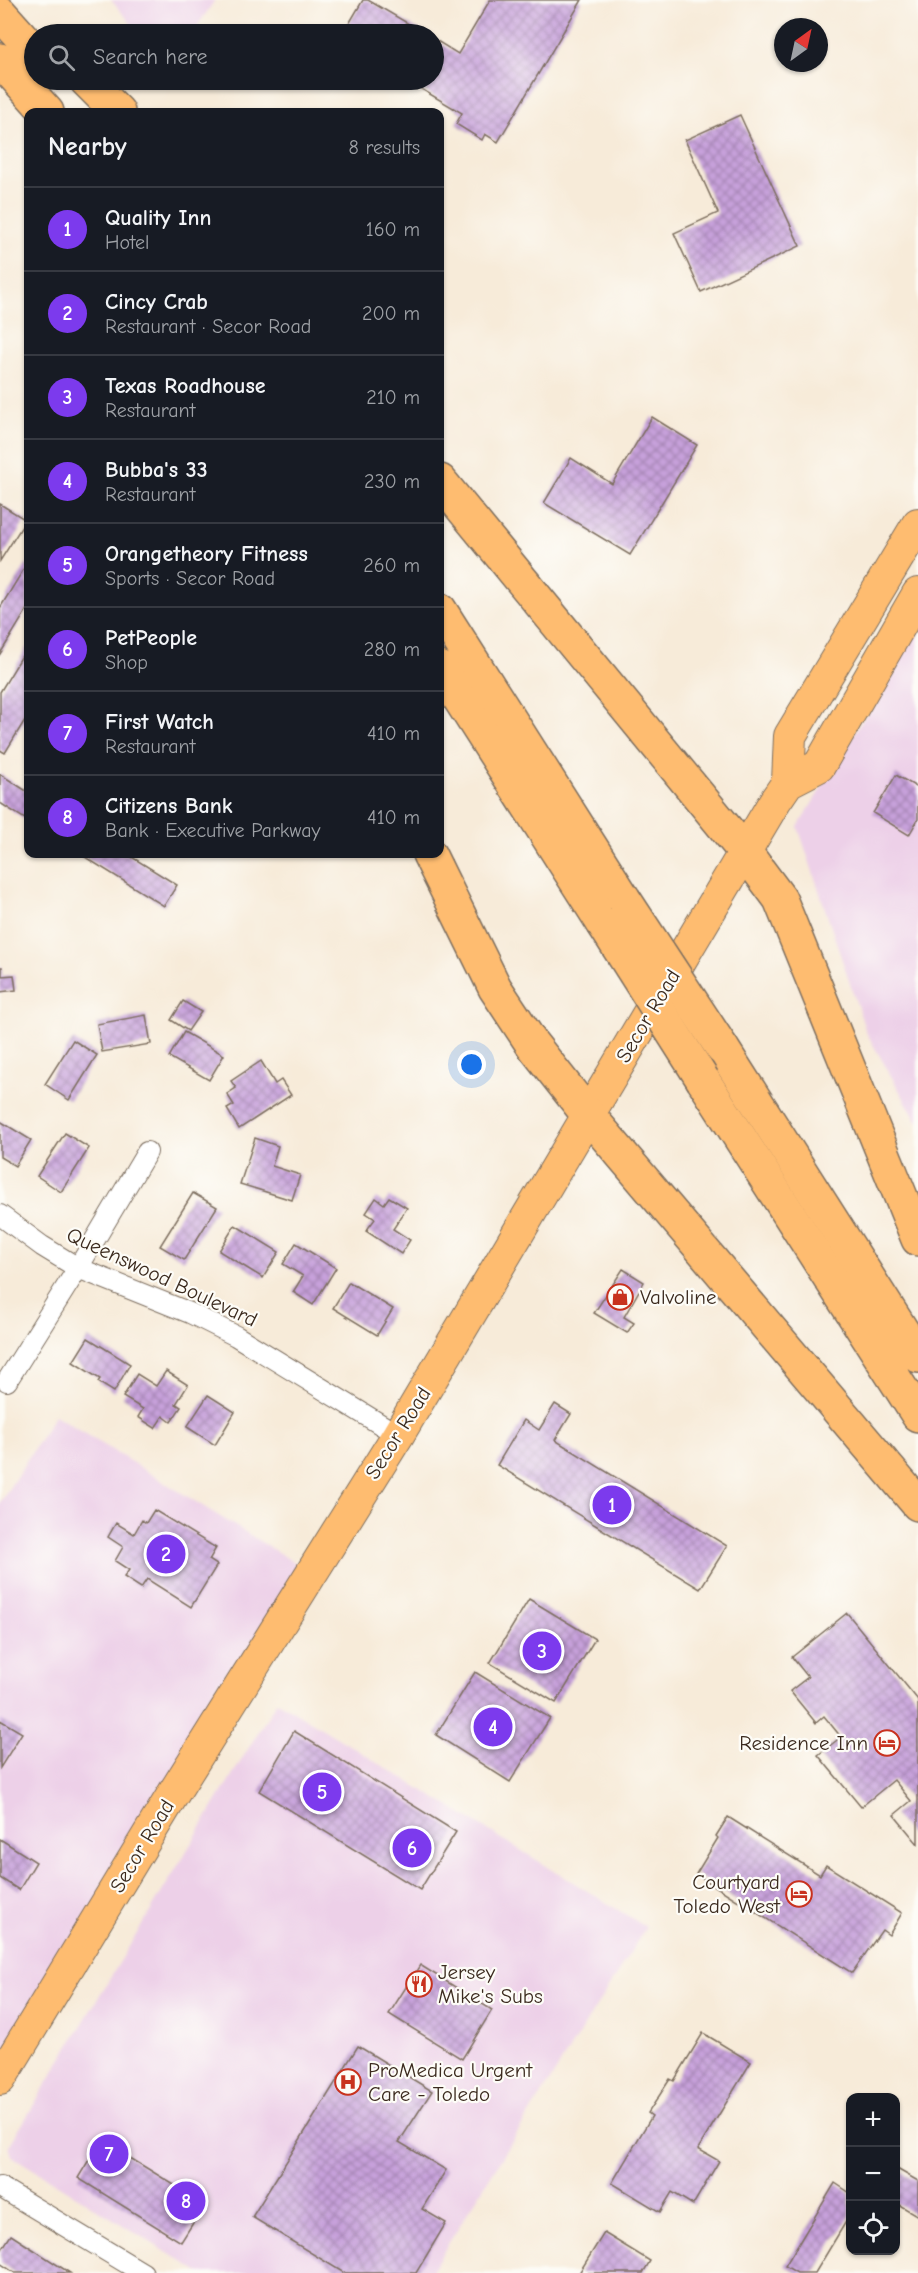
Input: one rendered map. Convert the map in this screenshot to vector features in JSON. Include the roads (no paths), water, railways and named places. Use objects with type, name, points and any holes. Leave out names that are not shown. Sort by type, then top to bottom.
[{"type":"highway","points":[[4,0],[29,24]]},
{"type":"highway","points":[[0,13],[24,40]]},
{"type":"highway","points":[[0,60],[24,87]]},
{"type":"highway","points":[[0,84],[24,115]]},
{"type":"highway","points":[[27,90],[43,108]]},
{"type":"highway","points":[[70,90],[87,108]]},
{"type":"highway","points":[[96,90],[114,108]]},
{"type":"highway","points":[[444,486],[745,852],[780,899],[918,1239]]},
{"type":"highway","points":[[444,616],[918,1356]]},
{"type":"highway","points":[[444,674],[918,1415]]},
{"type":"highway","points":[[431,858],[495,988],[532,1044],[589,1116],[918,1504]]},
{"type":"main road","name":"Secor Road","points":[[0,2079],[175,1791],[398,1435],[788,782],[790,736],[918,524]]},
{"type":"main road","points":[[788,782],[819,766],[918,594]]},
{"type":"main road","points":[[0,2048],[12,2040],[42,2009]]},
{"type":"street","points":[[7,1381],[147,1152]]},
{"type":"street","name":"Queenswood Boulevard","points":[[0,1215],[42,1246],[78,1268],[190,1313],[236,1336],[398,1435]]},
{"type":"street","points":[[0,2187],[143,2273]]},
{"type":"place","name":"Valvoline","points":[[620,1297]]},
{"type":"place","name":"Quality Inn","points":[[612,1505]]},
{"type":"place","name":"Cincy Crab","points":[[166,1554]]},
{"type":"place","name":"Texas Roadhouse","points":[[542,1651]]},
{"type":"place","name":"Bubba's 33","points":[[493,1727]]},
{"type":"place","name":"Residence Inn","points":[[887,1743]]},
{"type":"place","name":"Orangetheory Fitness","points":[[322,1792]]},
{"type":"place","name":"PetPeople","points":[[412,1848]]},
{"type":"place","name":"Courtyard Toledo West","points":[[799,1894]]},
{"type":"place","name":"Jersey Mike's Subs","points":[[419,1984]]},
{"type":"place","name":"ProMedica Urgent Care - Toledo","points":[[348,2082]]},
{"type":"place","name":"First Watch","points":[[109,2154]]},
{"type":"place","name":"Citizens Bank","points":[[186,2201]]}]
